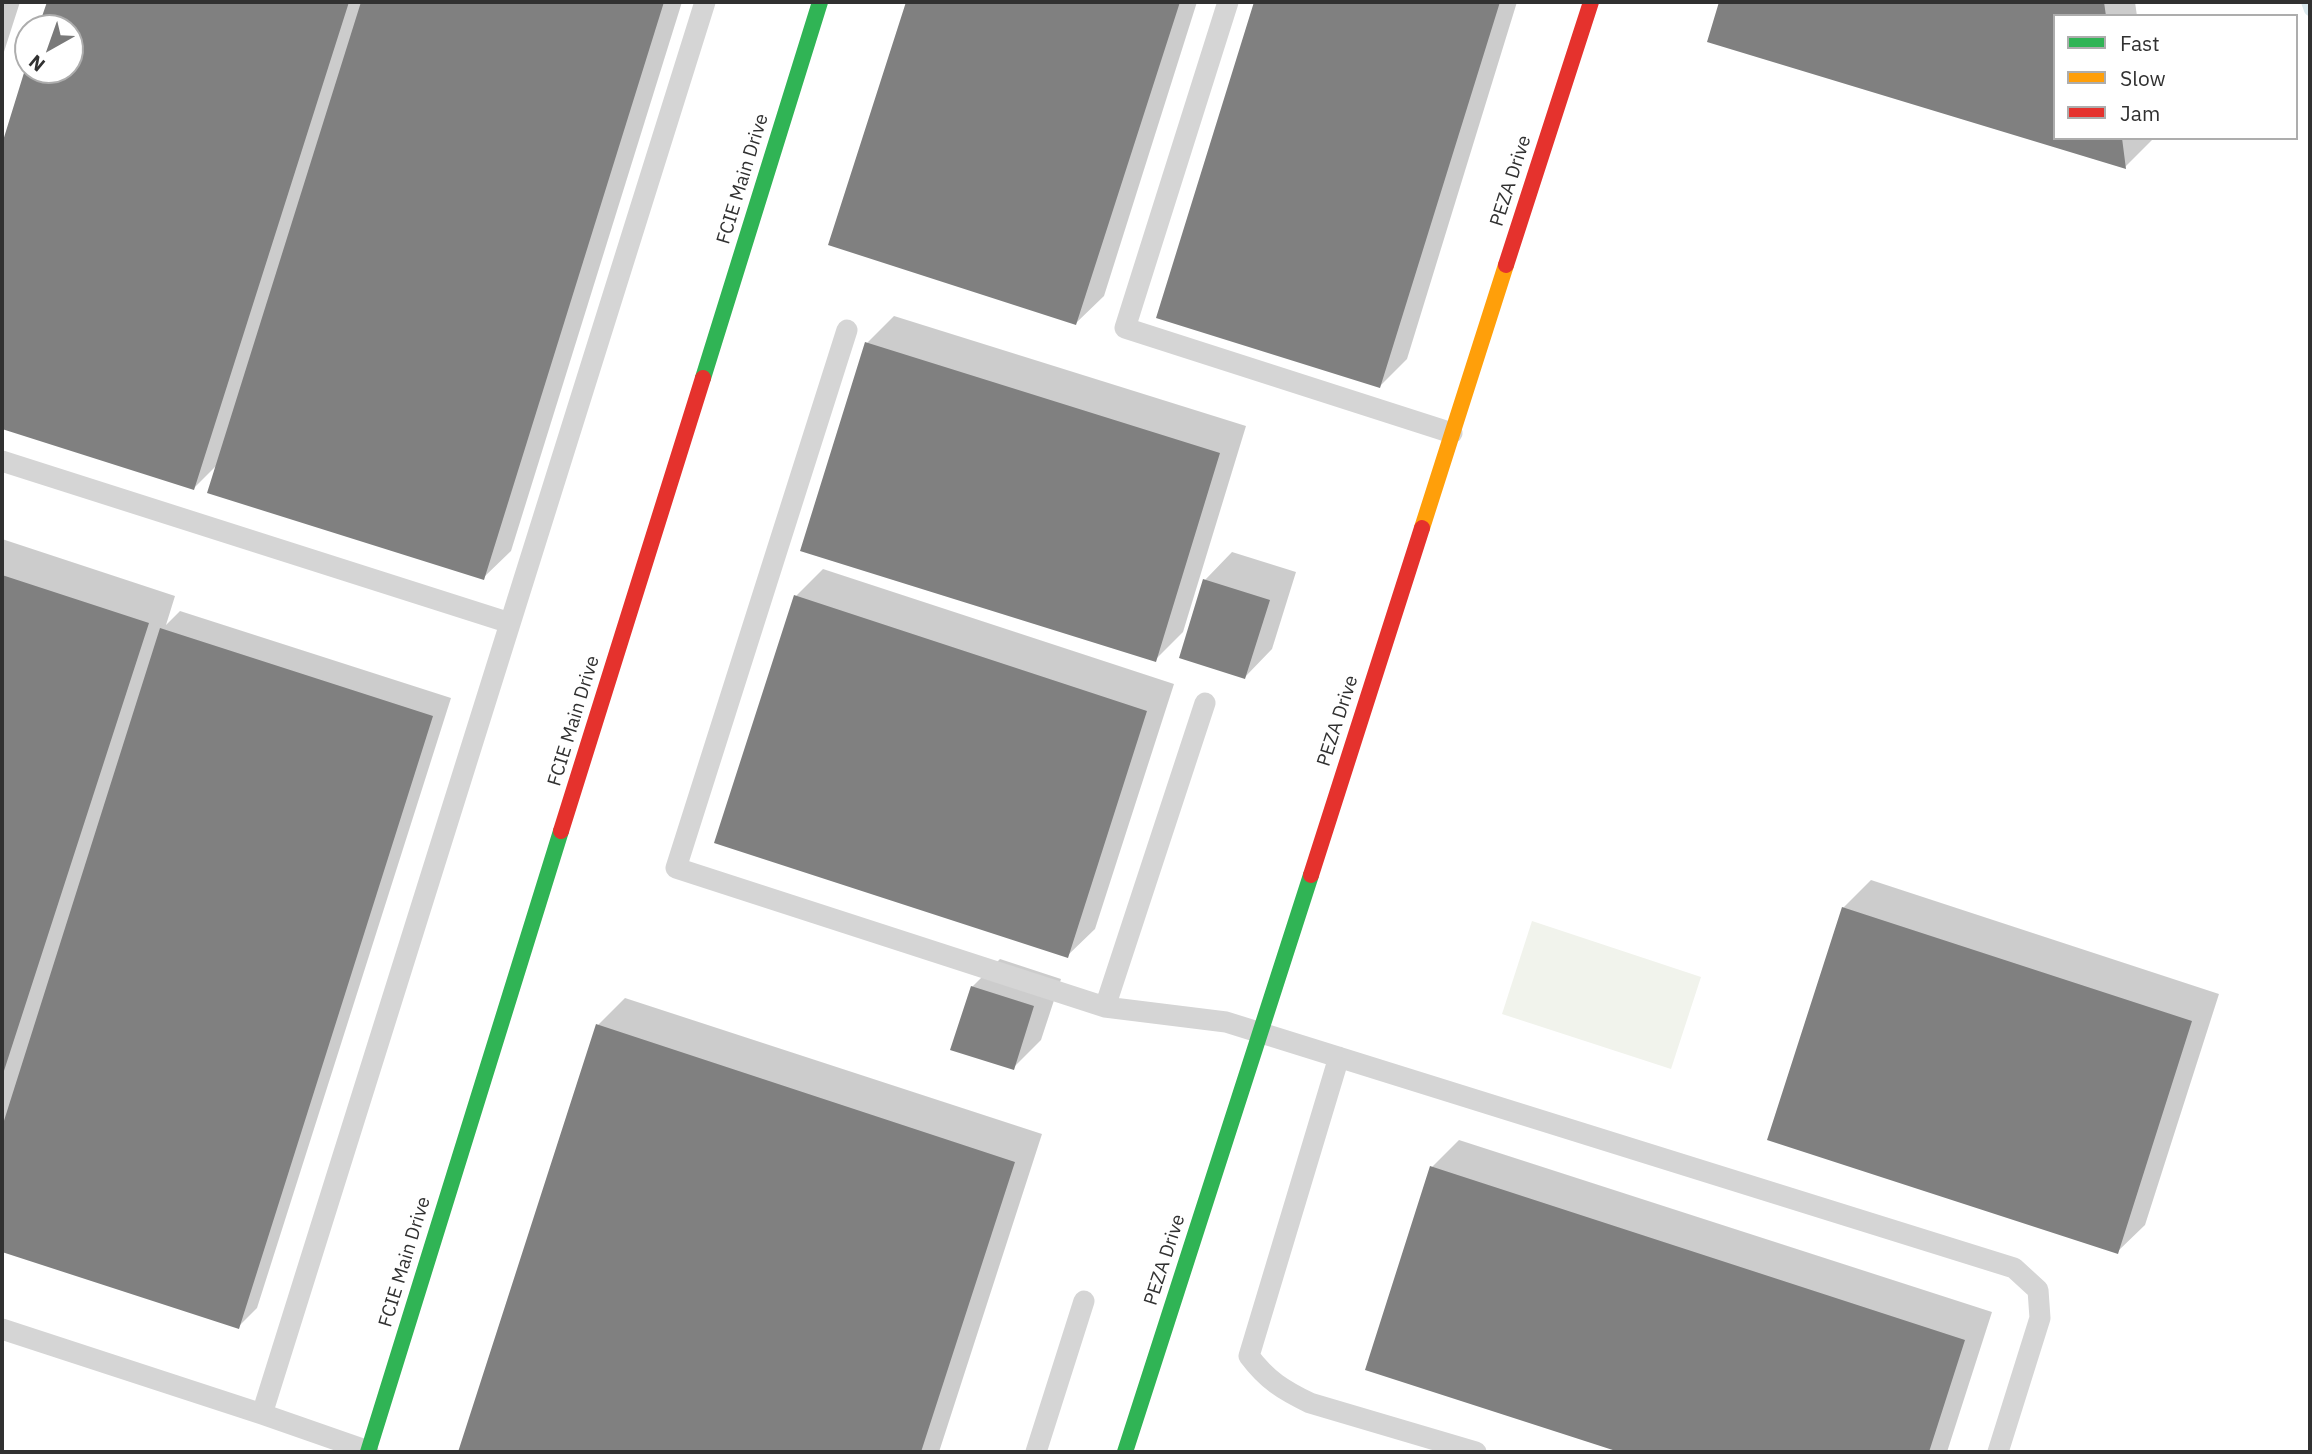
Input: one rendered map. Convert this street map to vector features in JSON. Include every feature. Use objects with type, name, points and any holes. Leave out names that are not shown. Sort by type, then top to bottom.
[{"type":"street","name":"FCIE Main Drive","points":[[368,1452],[820,2]]},
{"type":"street","name":"PEZA Drive","points":[[1125,1452],[1591,2]]},
{"type":"lane","points":[[262,1414],[705,2]]},
{"type":"lane","points":[[1228,2],[1125,328],[1452,433]]},
{"type":"lane","points":[[847,330],[676,868],[1105,1007],[1226,1022],[2014,1268],[2038,1290],[2040,1318],[1998,1452]]},
{"type":"lane","points":[[2,461],[510,623]]},
{"type":"lane","points":[[1105,1007],[1205,703]]},
{"type":"lane","points":[[1339,1057],[1249,1356],[1264,1376],[1288,1393],[1310,1403],[1476,1452]]},
{"type":"lane","points":[[1036,1452],[1084,1301]]},
{"type":"lane","points":[[2,1329],[262,1414],[368,1452]]},
{"type":"shaded area","points":[[1532,921],[1701,977],[1671,1069],[1502,1014]]},
{"type":"building","points":[[47,2],[349,2],[194,490],[2,429],[2,144],[21,84],[84,84],[84,14],[43,14]]},
{"type":"building","points":[[361,2],[664,2],[484,580],[207,493]]},
{"type":"building","points":[[906,2],[1180,2],[1076,325],[828,245]]},
{"type":"building","points":[[1254,2],[1500,2],[1380,388],[1156,318]]},
{"type":"building","points":[[1719,2],[2104,2],[2106,14],[2053,14],[2053,140],[2122,140],[2126,169],[1707,42]]},
{"type":"building","points":[[865,342],[1220,453],[1156,662],[800,551]]},
{"type":"building","points":[[2,575],[149,623],[2,1077]]},
{"type":"building","points":[[1203,579],[1270,600],[1245,679],[1179,658]]},
{"type":"building","points":[[794,595],[1147,711],[1068,958],[714,843]]},
{"type":"building","points":[[160,628],[433,716],[239,1329],[2,1252],[2,1127]]},
{"type":"building","points":[[1842,907],[2192,1021],[2118,1254],[1767,1140]]},
{"type":"building","points":[[971,986],[1034,1006],[1014,1070],[950,1050]]},
{"type":"building","points":[[596,1024],[1015,1162],[921,1452],[458,1452]]},
{"type":"building","points":[[1430,1166],[1965,1340],[1929,1452],[1619,1452],[1365,1370]]},
{"type":"waterway","points":[[2307,2],[2310,10]]},
{"type":"traffic: fast","points":[[703,378],[820,2]]},
{"type":"traffic: fast","points":[[368,1452],[561,831]]},
{"type":"traffic: fast","points":[[1125,1452],[1311,875]]},
{"type":"traffic: slow","points":[[1422,528],[1506,265]]},
{"type":"traffic: jam","points":[[1506,265],[1591,2]]},
{"type":"traffic: jam","points":[[561,831],[703,378]]},
{"type":"traffic: jam","points":[[1311,875],[1422,528]]}]
